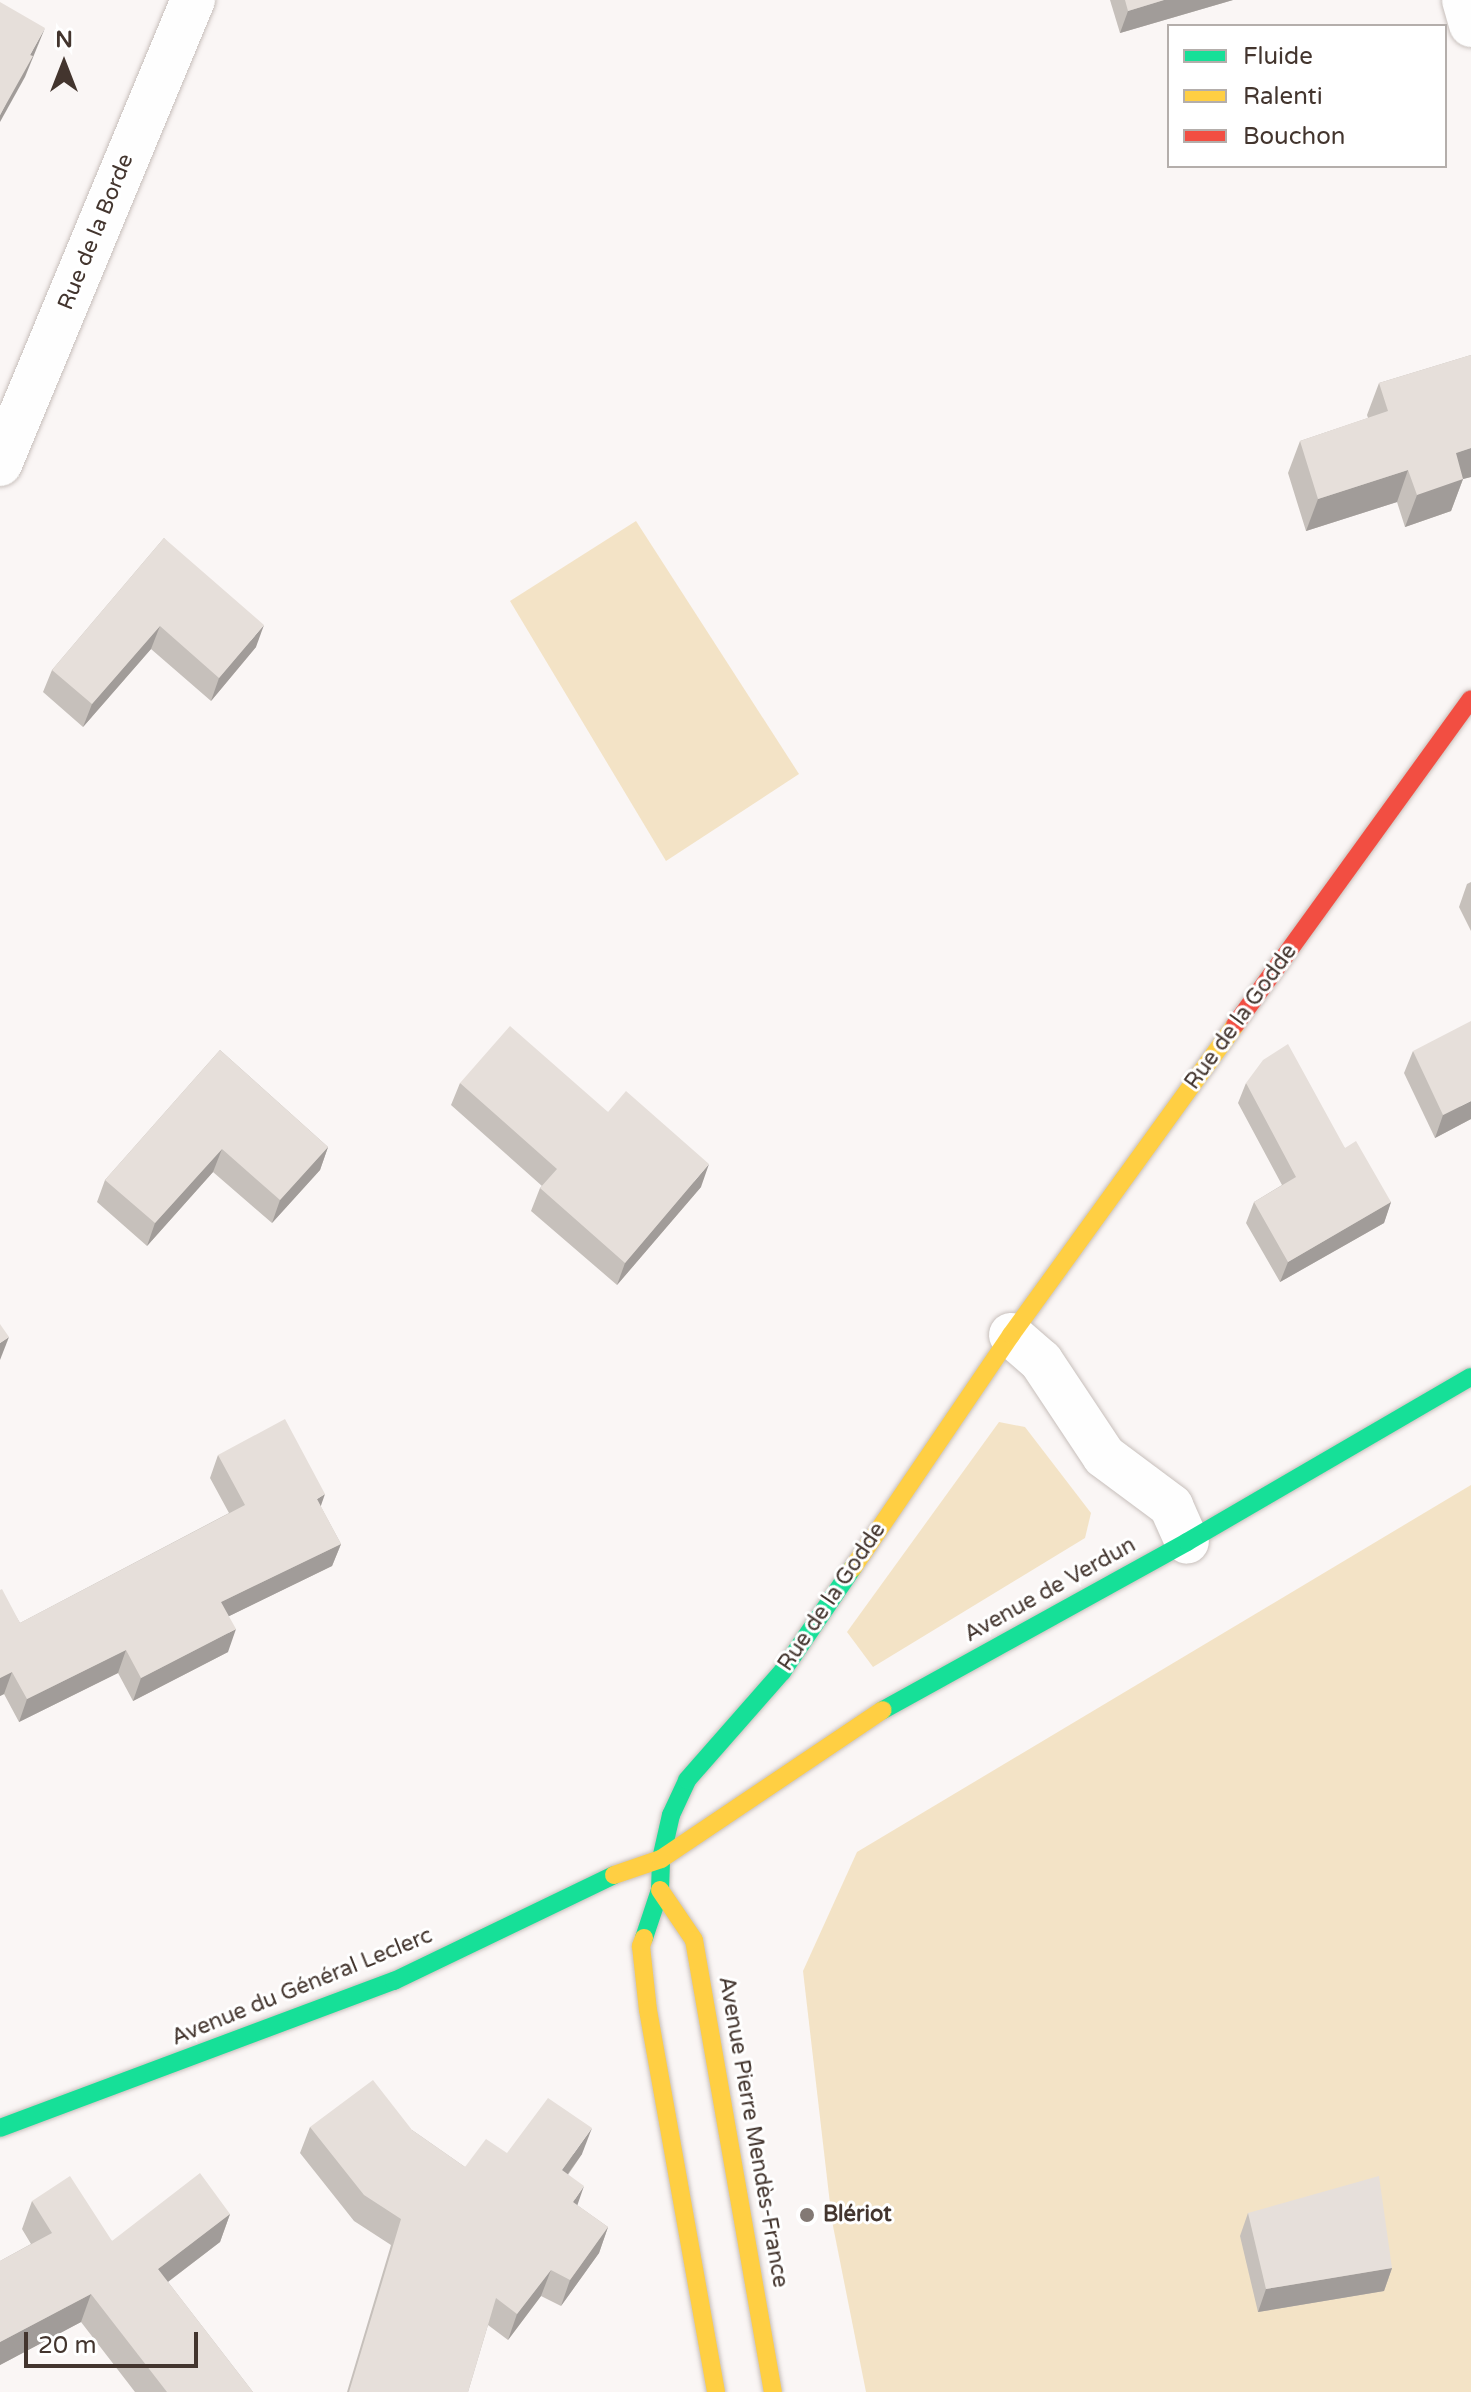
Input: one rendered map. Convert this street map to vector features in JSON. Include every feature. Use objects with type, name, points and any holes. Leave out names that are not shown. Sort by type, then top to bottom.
[{"type":"street","name":"Rue de la Borde","points":[[0,464],[193,0]]},
{"type":"street","points":[[1464,0],[1471,25]]},
{"type":"street","name":"Rue de la Godde","points":[[661,1859],[671,1815],[687,1780],[782,1672],[1011,1335],[1471,699]]},
{"type":"street","points":[[1011,1335],[1041,1361],[1104,1456],[1171,1506],[1187,1542]]},
{"type":"street","name":"Avenue de Verdun","points":[[661,1859],[879,1712],[1187,1542],[1471,1377]]},
{"type":"street","points":[[661,1859],[660,1890],[641,1946],[648,2010],[716,2392]]},
{"type":"street","name":"Avenue du Général Leclerc","points":[[0,2128],[394,1981],[607,1878],[661,1859]]},
{"type":"street","name":"Avenue Pierre Mendès-France","points":[[660,1890],[694,1940],[773,2392]]},
{"type":"shaded area","points":[[636,521],[799,774],[666,861],[510,601]]},
{"type":"shaded area","points":[[999,1422],[1025,1427],[1091,1513],[1085,1538],[873,1667],[847,1632]]},
{"type":"shaded area","points":[[1471,1485],[1471,2392],[866,2392],[832,2221],[803,1971],[857,1852]]},
{"type":"building","points":[[1125,0],[1164,0],[1128,11]]},
{"type":"building","points":[[0,2],[45,28],[0,115]]},
{"type":"building","points":[[1471,355],[1471,448],[1456,453],[1463,479],[1417,495],[1408,470],[1318,499],[1300,441],[1388,411],[1379,383]]},
{"type":"building","points":[[164,538],[264,625],[219,678],[160,626],[92,704],[52,670]]},
{"type":"building","points":[[1471,1021],[1471,1101],[1443,1115],[1413,1051]]},
{"type":"building","points":[[510,1026],[608,1112],[626,1091],[709,1164],[625,1263],[540,1188],[557,1169],[460,1083]]},
{"type":"building","points":[[1288,1044],[1345,1148],[1356,1141],[1391,1202],[1288,1262],[1254,1202],[1296,1177],[1246,1083],[1263,1060]]},
{"type":"building","points":[[220,1050],[328,1147],[280,1200],[222,1149],[155,1223],[105,1180]]},
{"type":"building","points":[[0,1324],[9,1337],[0,1343]]},
{"type":"building","points":[[285,1419],[325,1494],[317,1499],[341,1544],[221,1602],[236,1629],[141,1678],[126,1650],[27,1699],[12,1672],[0,1678],[0,1590],[20,1623],[245,1505],[218,1455]]},
{"type":"building","points":[[373,2080],[412,2130],[465,2167],[486,2139],[507,2153],[548,2098],[592,2128],[562,2170],[584,2186],[573,2202],[608,2227],[570,2280],[551,2270],[517,2314],[496,2298],[468,2392],[349,2392],[401,2219],[364,2195],[310,2127]]},
{"type":"building","points":[[200,2173],[230,2214],[158,2269],[253,2392],[167,2392],[91,2294],[0,2342],[0,2261],[52,2233],[32,2201],[70,2176],[112,2241]]},
{"type":"building","points":[[1379,2176],[1392,2268],[1266,2289],[1248,2213]]},
{"type":"traffic: fast","points":[[883,1710],[1187,1542],[1471,1377]]},
{"type":"traffic: fast","points":[[644,1938],[660,1890],[661,1859],[671,1815],[687,1780],[782,1672],[852,1569]]},
{"type":"traffic: fast","points":[[0,2128],[394,1981],[614,1875]]},
{"type":"traffic: slow","points":[[852,1569],[1011,1335],[1235,1025]]},
{"type":"traffic: slow","points":[[614,1875],[661,1859],[883,1710]]},
{"type":"traffic: slow","points":[[660,1890],[694,1940],[773,2392]]},
{"type":"traffic: slow","points":[[644,1938],[641,1946],[648,2010],[716,2392]]},
{"type":"traffic: jam","points":[[1235,1025],[1471,699]]},
{"type":"place","name":"Blériot","points":[[807,2215]]}]
